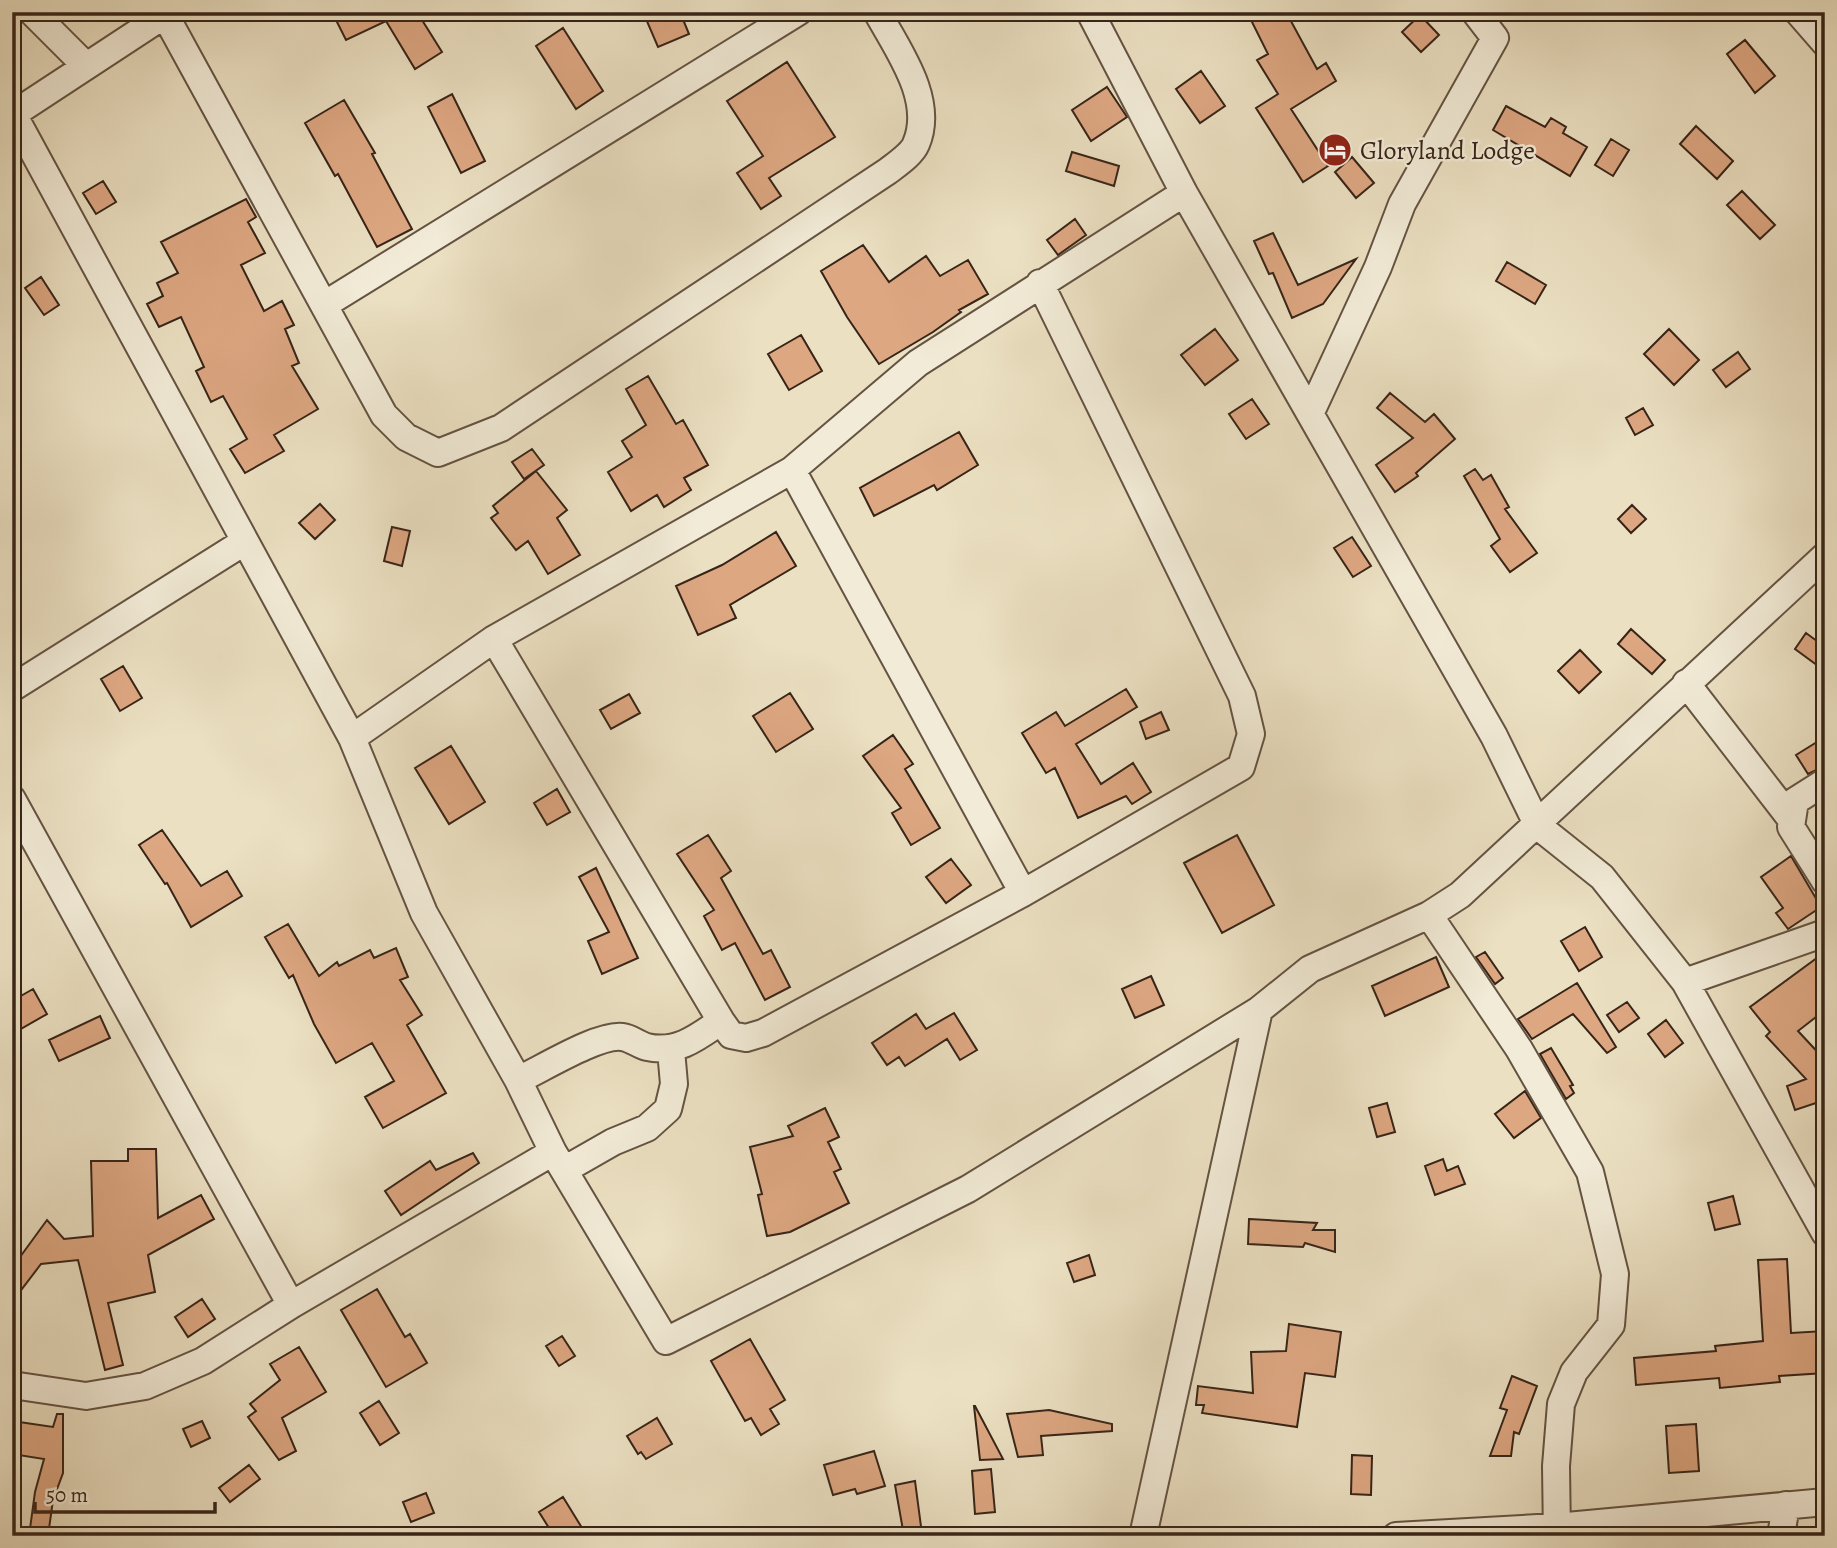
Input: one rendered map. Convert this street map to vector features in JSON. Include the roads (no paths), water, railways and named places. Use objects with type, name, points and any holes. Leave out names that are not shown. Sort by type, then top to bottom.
[{"type":"street","points":[[32,12],[85,65]]},
{"type":"street","points":[[324,305],[798,12]]},
{"type":"street","points":[[877,12],[911,74],[923,116],[915,147],[888,171],[501,428],[438,453],[406,438],[384,415],[167,13],[13,114],[352,738],[424,913],[518,1080],[559,1161],[666,1341],[968,1189],[1259,1010],[1310,969],[1429,915],[1460,895],[1538,826],[1686,683],[1825,556]]},
{"type":"street","points":[[1311,412],[1378,267],[1402,204],[1495,38],[1475,12]]},
{"type":"street","points":[[1798,12],[1825,43]]},
{"type":"street","points":[[1098,17],[1184,193],[1494,736],[1538,826],[1602,877],[1685,982],[1825,1233]]},
{"type":"street","points":[[352,738],[494,639],[792,470],[918,363],[1184,193]]},
{"type":"street","points":[[494,639],[721,1021],[731,1035],[746,1038],[763,1033],[1023,893],[1241,767],[1251,734],[1242,696],[1040,283]]},
{"type":"street","points":[[792,470],[1023,893]]},
{"type":"street","points":[[12,688],[244,542]]},
{"type":"street","points":[[1686,683],[1791,819]]},
{"type":"street","points":[[1825,782],[1795,801],[1791,819],[1791,827],[1825,881]]},
{"type":"street","points":[[12,799],[291,1305]]},
{"type":"street","points":[[1429,915],[1519,1049],[1590,1172],[1615,1274],[1611,1325],[1574,1372],[1561,1404],[1556,1466],[1556,1531]]},
{"type":"street","points":[[1685,982],[1825,933]]},
{"type":"street","points":[[1143,1536],[1259,1010]]},
{"type":"street","points":[[518,1080],[561,1061],[585,1045],[622,1037],[646,1047],[671,1050],[721,1021]]},
{"type":"street","points":[[12,1385],[86,1396],[145,1386],[203,1361],[291,1305],[559,1161],[646,1128],[668,1109],[674,1084],[671,1050]]},
{"type":"street","points":[[1396,1536],[1556,1531],[1825,1502]]},
{"type":"street","points":[[1781,1536],[1786,1505]]},
{"type":"place","name":"Gloryland Lodge","points":[[1335,150]]}]
